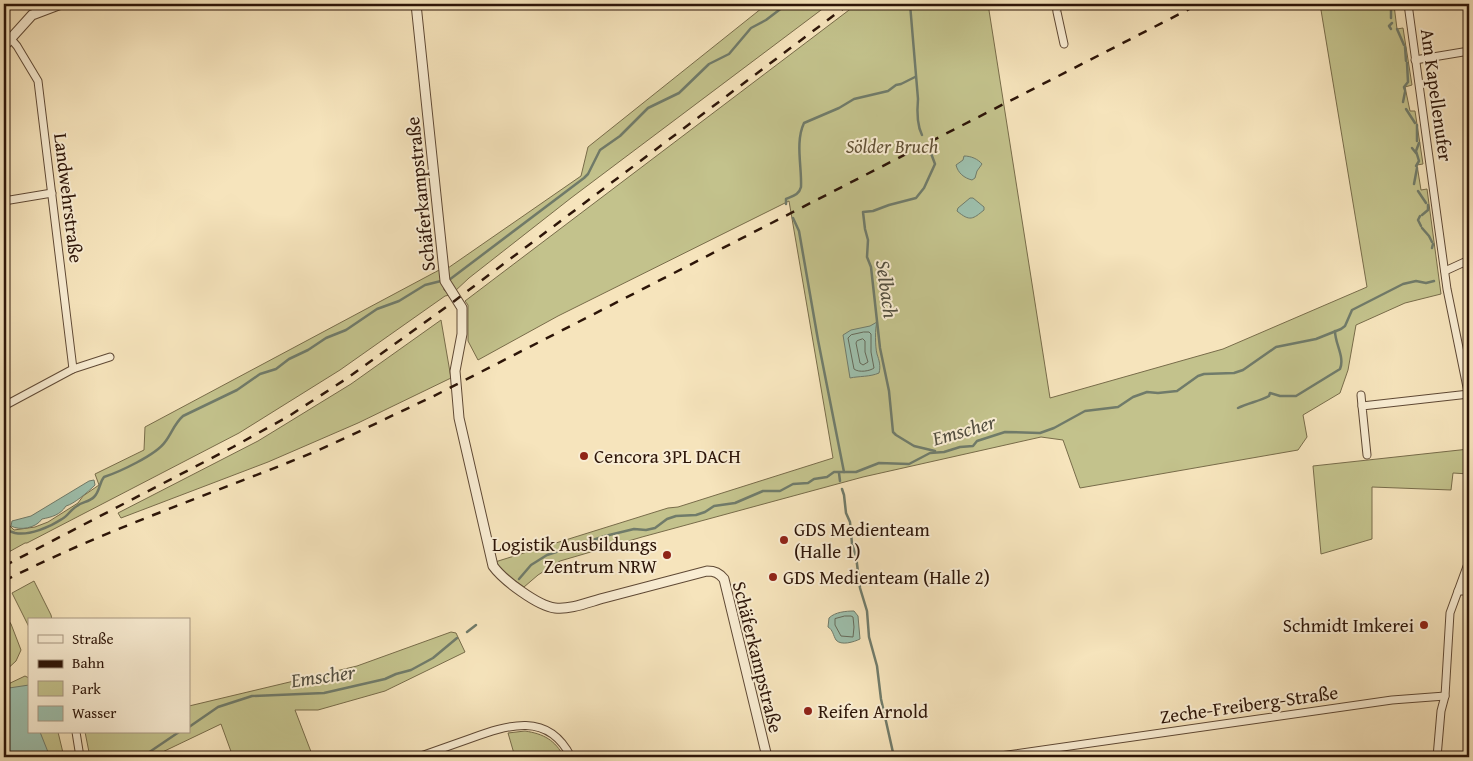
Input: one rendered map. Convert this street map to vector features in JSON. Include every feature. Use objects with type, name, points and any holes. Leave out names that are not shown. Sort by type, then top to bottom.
[{"type":"street","points":[[7,43],[32,15],[61,4]]},
{"type":"street","name":"Schäferkampstraße","points":[[416,4],[445,281],[462,308],[462,334],[455,372],[458,418],[492,566],[508,581],[543,604],[557,608],[588,602],[707,571],[720,574],[724,580],[767,757]]},
{"type":"street","points":[[1056,4],[1058,22],[1064,44]]},
{"type":"street","name":"Am Kapellenufer","points":[[1408,4],[1447,289],[1468,382],[1469,395]]},
{"type":"street","name":"Landwehrstraße","points":[[7,43],[17,46],[38,81],[74,370]]},
{"type":"street","points":[[1415,60],[1469,52]]},
{"type":"street","points":[[4,202],[52,193]]},
{"type":"street","points":[[1445,271],[1469,260]]},
{"type":"street","points":[[4,406],[74,370],[110,356]]},
{"type":"street","points":[[1361,395],[1367,455]]},
{"type":"street","points":[[1362,406],[1469,395]]},
{"type":"street","points":[[1437,757],[1441,711],[1445,696],[1450,613],[1469,560]]},
{"type":"street","points":[[1458,591],[1469,591]]},
{"type":"street","name":"Zeche-Freiberg-Straße","points":[[993,757],[1392,700],[1445,696]]},
{"type":"street","points":[[418,757],[491,732],[527,725],[547,730],[558,737],[571,757]]},
{"type":"street","points":[[76,734],[80,757]]},
{"type":"green space","points":[[767,4],[829,4],[571,198],[469,278],[454,292],[450,285],[448,268],[581,176],[588,147]]},
{"type":"green space","name":"Sölder Bruch","points":[[857,4],[988,4],[1050,398],[1223,349],[1367,287],[1320,4],[1398,4],[1394,5],[1397,29],[1403,28],[1412,85],[1405,87],[1410,111],[1415,111],[1423,164],[1417,165],[1421,190],[1427,189],[1441,294],[1405,303],[1356,325],[1348,370],[1340,393],[1303,415],[1307,437],[1298,450],[1080,488],[1063,440],[1041,437],[863,477],[642,537],[560,561],[538,575],[524,587],[508,576],[495,562],[833,458],[789,201],[558,316],[478,360],[468,341],[468,305],[465,301]]},
{"type":"green space","points":[[441,269],[444,290],[450,295],[445,296],[340,370],[239,433],[7,553],[4,547],[4,523],[7,523],[14,530],[35,527],[48,522],[78,503],[83,496],[99,485],[95,474],[144,450],[145,427]]},
{"type":"green space","points":[[441,320],[451,378],[358,423],[268,462],[121,518],[118,513],[258,441],[351,384]]},
{"type":"green space","points":[[1469,449],[1469,474],[1453,473],[1451,490],[1372,487],[1372,539],[1321,554],[1313,466]]},
{"type":"green space","points":[[34,581],[52,618],[28,618],[28,625],[12,593]]},
{"type":"green space","points":[[4,614],[11,624],[21,650],[16,661],[4,672]]},
{"type":"green space","points":[[451,632],[456,633],[465,652],[385,691],[318,710],[295,710],[313,757],[255,757],[251,755],[233,757],[221,724],[152,757],[90,757],[85,734],[190,734],[190,706],[357,666]]},
{"type":"green space","points":[[25,676],[28,678],[28,734],[58,734],[64,757],[4,757],[4,686]]},
{"type":"green space","points":[[525,731],[538,734],[553,742],[564,757],[515,757],[508,733]]},
{"type":"water","points":[[964,156],[974,158],[982,164],[972,180],[962,175],[956,165],[963,160]]},
{"type":"water","points":[[970,198],[973,198],[984,207],[984,210],[968,218],[957,211]]},
{"type":"water","points":[[877,322],[876,351],[880,365],[879,373],[850,378],[843,335],[851,330],[870,326]]},
{"type":"water","points":[[94,480],[95,485],[92,488],[58,514],[42,519],[36,525],[28,528],[15,528],[11,526],[12,521],[31,516],[89,481]]},
{"type":"water","points":[[854,611],[858,616],[860,639],[848,643],[838,642],[828,627],[829,618],[837,613]]},
{"type":"water","points":[[28,685],[28,734],[41,734],[50,757],[4,757],[4,691],[9,688]]},
{"type":"waterway","points":[[449,280],[584,178],[600,150],[620,136],[648,108],[679,93],[709,64],[729,54],[751,28],[766,20],[787,4]]},
{"type":"waterway","name":"Selbach","points":[[910,4],[918,117],[922,135]]},
{"type":"waterway","points":[[1391,8],[1394,4]]},
{"type":"waterway","points":[[1391,10],[1391,18]]},
{"type":"waterway","points":[[1391,29],[1389,26],[1392,23]]},
{"type":"waterway","points":[[1397,29],[1404,45]]},
{"type":"waterway","points":[[1405,47],[1406,61]]},
{"type":"waterway","points":[[1405,90],[1404,87],[1408,82],[1407,63]]},
{"type":"waterway","points":[[786,204],[786,199],[797,194],[801,187],[799,146],[804,123],[839,108],[854,99],[888,91],[896,85],[915,77]]},
{"type":"waterway","points":[[1403,102],[1405,92]]},
{"type":"waterway","points":[[1406,109],[1415,123]]},
{"type":"waterway","points":[[1417,125],[1417,141]]},
{"type":"waterway","points":[[1416,166],[1419,161],[1416,151],[1419,143]]},
{"type":"waterway","name":"Selbach","points":[[929,148],[935,164],[924,188],[916,198],[873,211],[863,212],[868,240],[867,257],[871,267],[880,348],[889,391],[893,432],[914,446],[935,451]]},
{"type":"waterway","points":[[1412,148],[1416,153]]},
{"type":"waterway","points":[[1414,184],[1417,168]]},
{"type":"waterway","points":[[1418,191],[1426,203]]},
{"type":"waterway","points":[[1422,215],[1428,210],[1428,205]]},
{"type":"waterway","points":[[1420,216],[1418,220],[1421,226]]},
{"type":"waterway","points":[[793,218],[799,231],[844,472]]},
{"type":"waterway","points":[[1422,228],[1432,242]]},
{"type":"waterway","points":[[1432,248],[1433,244]]},
{"type":"waterway","points":[[4,529],[21,534],[46,528],[57,522],[75,507],[94,497],[104,477],[137,462],[160,447],[183,416],[237,390],[260,374],[276,369],[289,359],[308,350],[326,338],[346,330],[377,309],[399,301],[425,285],[441,281]]},
{"type":"waterway","name":"Emscher","points":[[519,579],[531,565],[547,555],[605,536],[634,529],[646,530],[655,528],[667,519],[676,516],[696,515],[714,506],[735,503],[763,491],[780,491],[793,484],[808,483],[814,479],[827,477],[834,472],[856,472],[879,463],[909,464],[930,453],[973,446],[977,441],[1005,432],[1040,433],[1054,428],[1085,411],[1118,407],[1133,397],[1147,392],[1177,391],[1198,376],[1204,374],[1234,373],[1243,370],[1276,347],[1316,339],[1341,329],[1345,326],[1352,310],[1403,284],[1416,281],[1426,283],[1434,281]]},
{"type":"waterway","points":[[1238,408],[1265,398],[1270,393],[1280,396],[1296,396],[1340,369],[1341,355],[1335,331]]},
{"type":"waterway","points":[[839,473],[840,481]]},
{"type":"waterway","points":[[842,489],[846,513],[850,522],[860,588],[867,611],[869,637],[877,666],[881,699],[894,757]]},
{"type":"waterway","name":"Emscher","points":[[467,632],[476,625]]},
{"type":"waterway","name":"Emscher","points":[[190,726],[218,707],[252,696],[324,693],[385,679],[411,670],[433,658],[457,638]]},
{"type":"waterway","name":"Emscher","points":[[142,757],[176,734]]},
{"type":"railway","points":[[4,566],[233,447],[289,416],[346,379],[449,305],[849,4]]},
{"type":"railway","points":[[4,581],[114,531],[318,450],[430,398],[1199,4]]},
{"type":"place","name":"Cencora 3PL DACH","points":[[584,456]]},
{"type":"place","name":"GDS Medienteam (Halle 1)","points":[[784,540]]},
{"type":"place","name":"Logistik Ausbildungs Zentrum NRW","points":[[667,555]]},
{"type":"place","name":"GDS Medienteam (Halle 2)","points":[[773,577]]},
{"type":"place","name":"Schmidt Imkerei","points":[[1424,625]]},
{"type":"place","name":"Reifen Arnold","points":[[808,711]]}]
